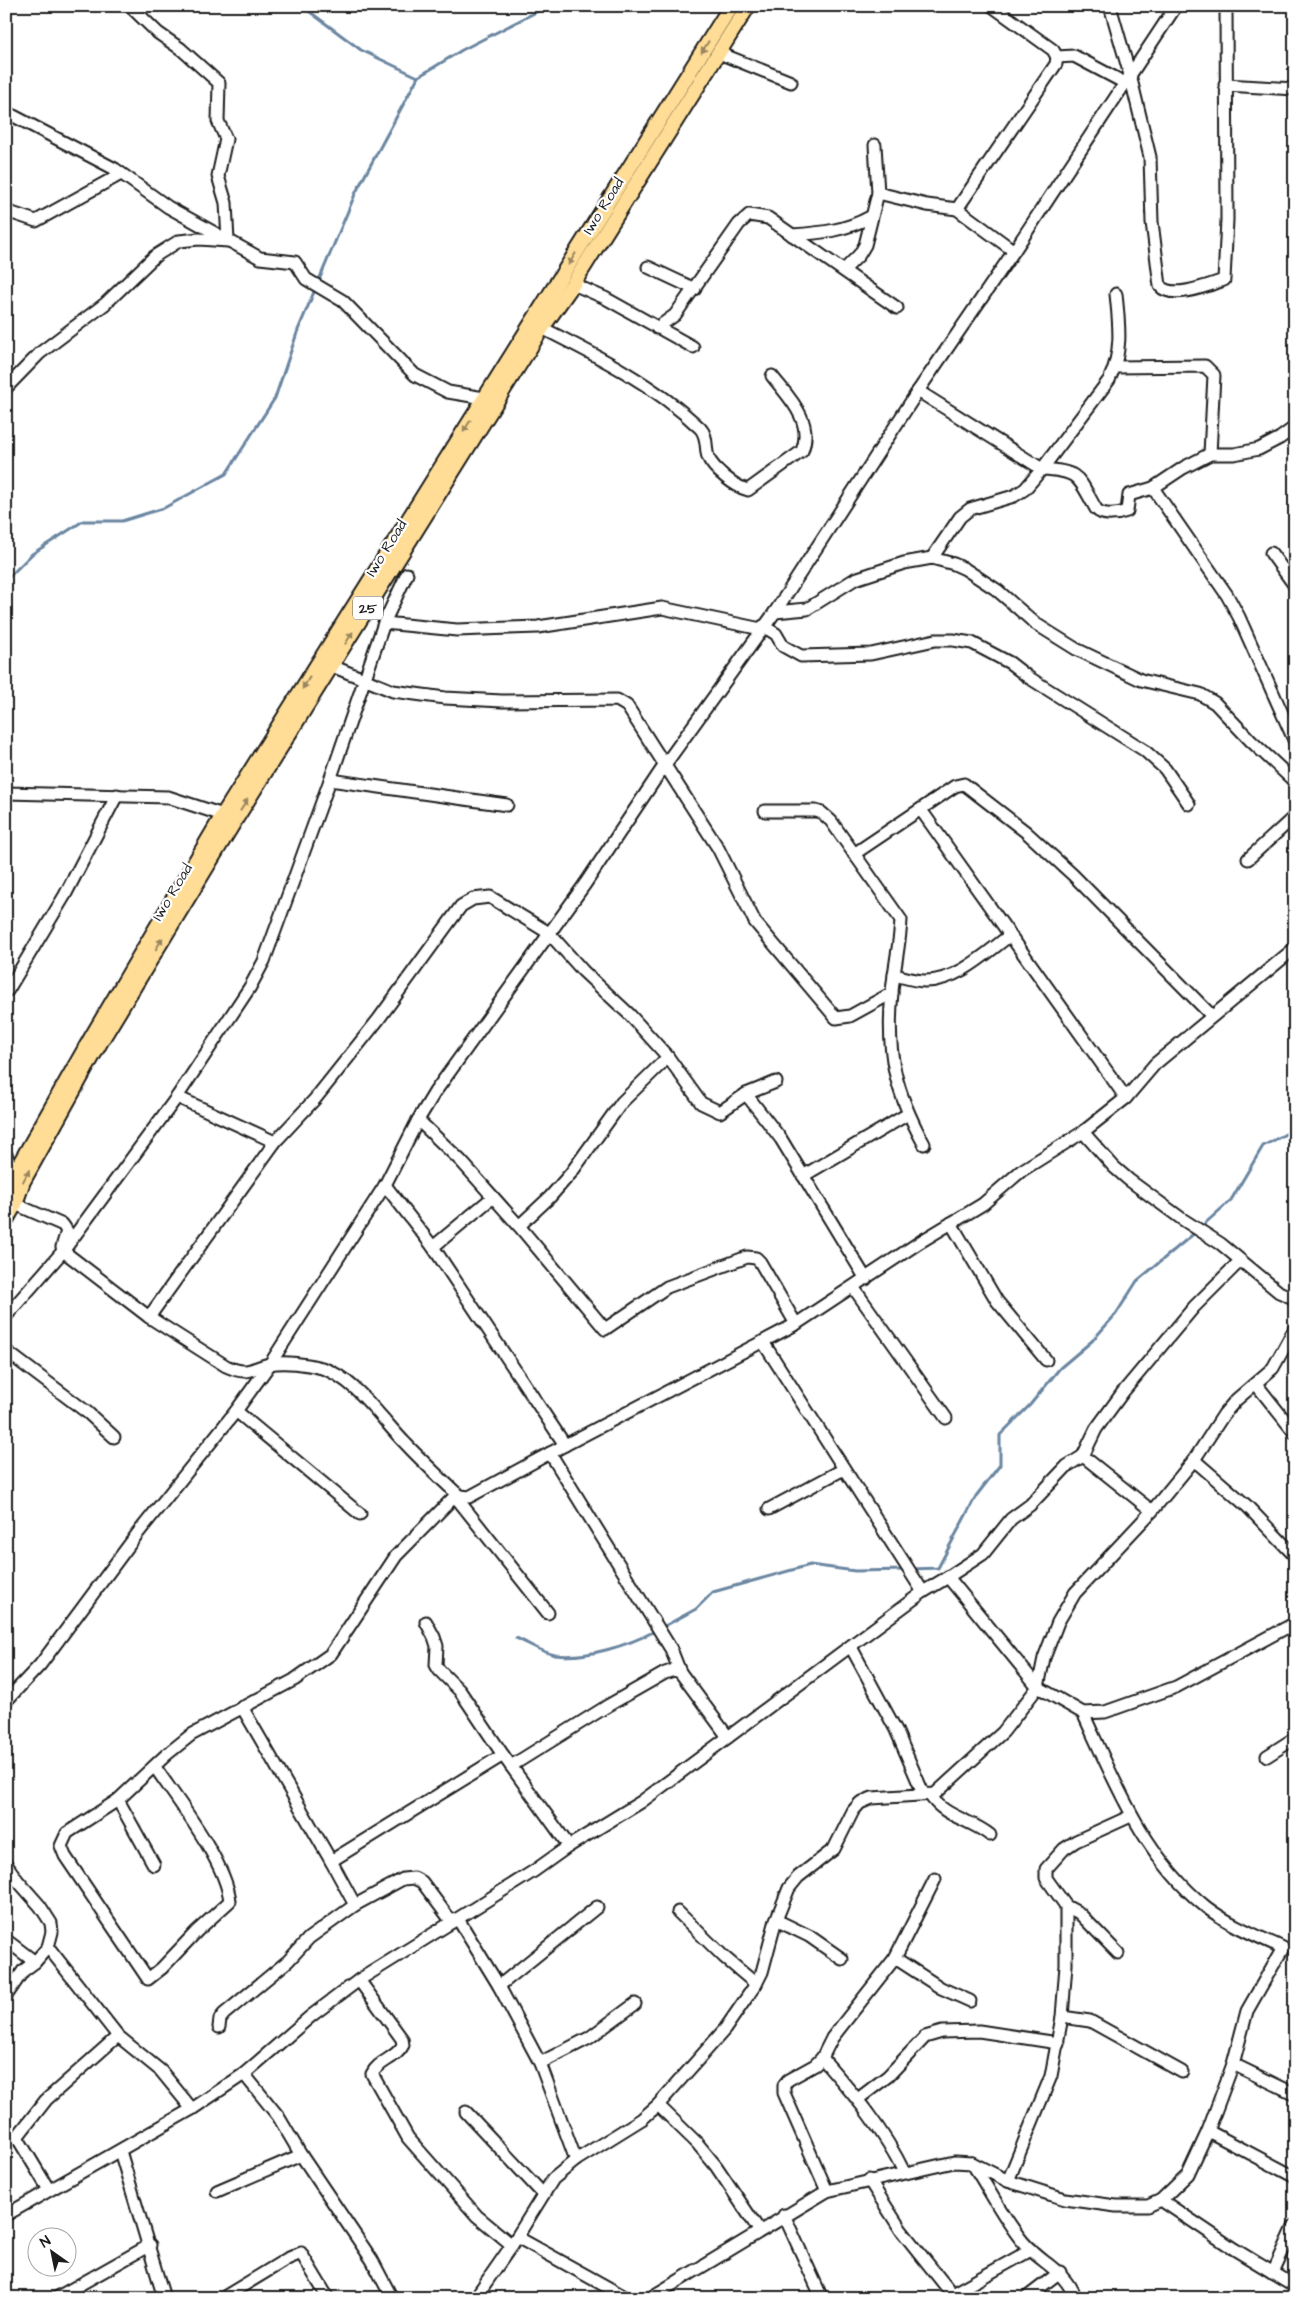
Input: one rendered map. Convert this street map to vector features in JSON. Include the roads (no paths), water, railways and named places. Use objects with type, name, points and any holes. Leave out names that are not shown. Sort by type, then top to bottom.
[{"type":"main road","name":"Iwo Road","points":[[6,1220],[15,1204],[23,1182],[97,1037],[223,815],[731,6]]},
{"type":"main road","name":"Iwo Road","points":[[6,1188],[97,1037],[332,666],[542,328],[573,284],[748,6]]},
{"type":"main road","points":[[600,215],[612,222]]},
{"type":"street","points":[[130,6],[158,33],[181,49],[219,83],[218,121],[226,139],[218,176],[226,203],[228,241]]},
{"type":"street","points":[[957,209],[1056,64],[1057,57],[1053,50],[992,6]]},
{"type":"street","points":[[1110,6],[1150,157],[1152,222],[1160,286],[1170,292],[1204,287],[1224,280],[1227,220],[1226,6]]},
{"type":"street","points":[[6,1701],[40,1665],[138,1533],[236,1411],[270,1364],[385,1185],[418,1120],[435,1092],[549,934],[762,627],[775,612],[918,391],[1014,251],[1176,6]]},
{"type":"street","points":[[719,53],[791,82]]},
{"type":"street","points":[[1057,57],[1074,56],[1128,79]]},
{"type":"street","points":[[1225,85],[1295,89]]},
{"type":"street","points":[[6,112],[121,174],[168,208],[260,258],[295,262],[306,279],[343,301],[415,375],[448,392],[484,398]]},
{"type":"street","points":[[844,270],[860,255],[865,245],[870,217],[878,192],[876,145]]},
{"type":"street","points":[[6,211],[36,221],[121,174]]},
{"type":"street","points":[[878,192],[926,205],[957,209],[1014,251]]},
{"type":"street","points":[[657,328],[675,314],[695,289],[739,224],[749,215],[768,218],[897,308]]},
{"type":"street","points":[[792,235],[829,232],[849,227],[870,217]]},
{"type":"street","points":[[6,388],[40,353],[106,304],[155,256],[179,242],[199,239],[228,241]]},
{"type":"street","points":[[648,267],[695,289]]},
{"type":"street","points":[[573,284],[605,298],[693,347]]},
{"type":"street","points":[[932,558],[960,517],[970,509],[1014,496],[1025,489],[1109,380],[1120,351],[1116,294]]},
{"type":"street","points":[[542,328],[604,360],[673,404],[704,433],[708,457],[713,464],[736,487],[748,490],[802,451],[805,442],[801,413],[772,376]]},
{"type":"street","points":[[1115,367],[1205,366],[1209,369],[1214,375],[1210,454]]},
{"type":"street","points":[[918,391],[1042,469],[1066,470],[1074,475],[1099,513],[1127,511],[1129,495],[1153,488],[1210,454],[1234,454],[1259,449],[1280,438],[1295,427]]},
{"type":"street","points":[[1153,488],[1232,602],[1295,742]]},
{"type":"street","points":[[1272,553],[1295,586]]},
{"type":"street","points":[[775,612],[807,609],[855,579],[904,562],[932,558],[965,569],[997,590],[1036,624],[1076,649],[1141,680],[1200,694],[1215,703],[1251,741],[1295,782]]},
{"type":"street","points":[[6,1316],[64,1250],[177,1097],[250,986],[264,961],[330,780],[363,680],[384,623],[406,574]]},
{"type":"street","points":[[384,623],[457,630],[538,627],[662,608],[762,627],[776,634],[782,646],[801,656],[871,654],[935,640],[972,643],[1010,663],[1028,677],[1144,750],[1165,769],[1189,804]]},
{"type":"street","points":[[332,666],[393,691],[445,698],[502,701],[617,700],[627,706],[664,766],[700,816],[755,922],[836,1018],[850,1016],[892,993]]},
{"type":"street","points":[[330,780],[507,805]]},
{"type":"street","points":[[854,854],[955,786],[964,784],[1026,832],[1073,876],[1212,1016]]},
{"type":"street","points":[[6,793],[168,797],[223,815]]},
{"type":"street","points":[[8,990],[65,895],[117,795]]},
{"type":"street","points":[[765,810],[816,811],[822,813],[831,821],[901,920],[892,993],[892,1059],[898,1090],[924,1144]]},
{"type":"street","points":[[921,810],[1126,1098]]},
{"type":"street","points":[[1248,859],[1295,816]]},
{"type":"street","points":[[149,1317],[275,1142],[315,1099],[378,1020],[461,906],[473,899],[490,897],[549,934],[583,971],[629,1014],[668,1057],[701,1103],[720,1112],[746,1094],[776,1082]]},
{"type":"street","points":[[894,975],[925,981],[950,975],[967,967],[1009,936]]},
{"type":"street","points":[[155,1767],[198,1829],[227,1883],[230,1901],[197,1931],[162,1968],[148,1978],[65,1856],[61,1846],[68,1833],[118,1800],[166,1755],[191,1735],[294,1680],[331,1654],[396,1556],[458,1496],[473,1496],[565,1444],[796,1324],[992,1197],[1036,1160],[1083,1132],[1126,1098],[1156,1064],[1295,948]]},
{"type":"street","points":[[519,1226],[550,1197],[571,1173],[622,1102],[668,1057]]},
{"type":"street","points":[[746,1094],[781,1139],[866,1279]]},
{"type":"street","points":[[177,1097],[275,1142]]},
{"type":"street","points":[[803,1176],[908,1114]]},
{"type":"street","points":[[418,1120],[461,1162],[519,1226],[606,1330],[667,1287],[747,1257],[756,1258],[760,1262],[796,1324]]},
{"type":"street","points":[[1083,1132],[1114,1167],[1182,1219],[1221,1244],[1279,1292],[1295,1299]]},
{"type":"street","points":[[6,1155],[14,1174]]},
{"type":"street","points":[[385,1185],[433,1247],[565,1444]]},
{"type":"street","points":[[433,1247],[493,1197]]},
{"type":"street","points":[[15,1204],[63,1225],[67,1231],[62,1247],[64,1250],[149,1317],[226,1366],[240,1372],[249,1372],[270,1364],[298,1364],[322,1368],[336,1374],[352,1386],[405,1444],[458,1496],[548,1613]]},
{"type":"street","points":[[950,1223],[997,1301],[1046,1360]]},
{"type":"street","points":[[6,2215],[192,2109],[244,2074],[311,2016],[359,1980],[641,1802],[852,1647],[923,1592],[983,1554],[1011,1519],[1030,1505],[1067,1466],[1083,1456],[1096,1429],[1123,1392],[1194,1307],[1240,1261]]},
{"type":"street","points":[[853,1287],[946,1418]]},
{"type":"street","points":[[475,2298],[515,2241],[553,2179],[576,2160],[642,2119],[658,2106],[725,2029],[756,1984],[762,1972],[776,1920],[788,1888],[834,1849],[853,1811],[860,1803],[872,1798],[935,1794],[986,1750],[1003,1732],[1038,1687],[1044,1658],[1058,1622],[1075,1593],[1152,1511],[1194,1460],[1224,1414],[1236,1400],[1256,1384],[1280,1358],[1295,1328]]},
{"type":"street","points":[[763,1342],[923,1592]]},
{"type":"street","points":[[6,1351],[88,1413],[114,1437]]},
{"type":"street","points":[[1256,1384],[1295,1433]]},
{"type":"street","points":[[236,1411],[360,1514]]},
{"type":"street","points":[[550,1452],[671,1649],[680,1672],[728,1737]]},
{"type":"street","points":[[1083,1456],[1152,1511]]},
{"type":"street","points":[[1194,1460],[1247,1506],[1295,1556]]},
{"type":"street","points":[[769,1509],[844,1469]]},
{"type":"street","points":[[948,1577],[1038,1687],[1084,1712],[1105,1712],[1176,1686],[1295,1623]]},
{"type":"street","points":[[426,1622],[437,1646],[436,1665],[460,1691],[503,1755],[569,1846]]},
{"type":"street","points":[[852,1647],[896,1730],[926,1794],[936,1805],[954,1817],[982,1828],[990,1835]]},
{"type":"street","points":[[511,1766],[609,1705],[665,1673],[674,1670],[680,1672]]},
{"type":"street","points":[[242,1707],[332,1861],[355,1905]]},
{"type":"street","points":[[650,2298],[759,2230],[827,2191],[869,2180],[954,2162],[972,2163],[1008,2181],[1066,2199],[1116,2206],[1148,2206],[1162,2200],[1188,2174],[1208,2131],[1233,2064],[1247,2011],[1283,1948],[1207,1908],[1185,1888],[1152,1847],[1131,1816],[1084,1712]]},
{"type":"street","points":[[1267,1756],[1295,1738]]},
{"type":"street","points":[[332,1861],[503,1755]]},
{"type":"street","points":[[118,1800],[154,1865]]},
{"type":"street","points":[[1118,1953],[1080,1913],[1066,1906],[1046,1878],[1046,1869],[1064,1850],[1076,1841],[1131,1816]]},
{"type":"street","points":[[6,1864],[51,1923],[52,1932],[48,1947],[35,1962],[23,1971],[6,1996]]},
{"type":"street","points":[[219,2026],[220,2019],[224,2014],[288,1961],[309,1938],[355,1905],[403,1879],[414,1878],[422,1882],[455,1921],[499,1986],[540,2063],[576,2160]]},
{"type":"street","points":[[827,2191],[784,2093],[784,2085],[788,2080],[822,2058],[832,2038],[895,1958],[935,1879]]},
{"type":"street","points":[[1008,2181],[1045,2094],[1058,2043],[1066,1965],[1066,1906]]},
{"type":"street","points":[[499,1986],[596,1907]]},
{"type":"street","points":[[678,1912],[724,1957],[756,1984]]},
{"type":"street","points":[[776,1920],[810,1936],[842,1958]]},
{"type":"street","points":[[6,1940],[35,1962]]},
{"type":"street","points":[[48,1947],[118,2036],[161,2071],[192,2109]]},
{"type":"street","points":[[895,1958],[941,1988],[970,2001]]},
{"type":"street","points":[[359,1980],[402,2039],[404,2045],[401,2050],[374,2069],[372,2074],[408,2138],[477,2216],[515,2241],[627,2298]]},
{"type":"street","points":[[540,2063],[589,2038],[635,2004]]},
{"type":"street","points":[[1062,2017],[1090,2021],[1182,2072]]},
{"type":"street","points":[[858,2099],[888,2076],[925,2037],[942,2032],[979,2030],[1058,2043]]},
{"type":"street","points":[[48,2190],[12,2139],[46,2100],[118,2036]]},
{"type":"street","points":[[822,2058],[858,2099],[898,2158],[904,2172]]},
{"type":"street","points":[[1233,2064],[1295,2094]]},
{"type":"street","points":[[244,2074],[268,2101],[301,2155],[362,2244],[392,2298]]},
{"type":"street","points":[[658,2106],[697,2143],[716,2166],[759,2230]]},
{"type":"street","points":[[466,2112],[543,2194]]},
{"type":"street","points":[[1208,2131],[1295,2177]]},
{"type":"street","points":[[120,2151],[150,2245],[164,2298]]},
{"type":"street","points":[[217,2192],[301,2155]]},
{"type":"street","points":[[972,2163],[1022,2240],[1031,2250],[1060,2272],[1070,2284],[1075,2298]]},
{"type":"street","points":[[869,2180],[901,2230],[948,2296],[972,2298]]},
{"type":"street","points":[[1162,2200],[1295,2286]]},
{"type":"street","points":[[784,2215],[822,2298]]},
{"type":"street","points":[[1273,2273],[1295,2225]]},
{"type":"street","points":[[56,2298],[150,2245]]},
{"type":"street","points":[[948,2296],[1031,2250]]},
{"type":"street","points":[[226,2296],[287,2259],[301,2253],[328,2298]]},
{"type":"street","points":[[1026,2298],[1060,2272]]},
{"type":"waterway","points":[[302,6],[361,50],[418,77],[462,50],[548,6]]},
{"type":"waterway","points":[[6,580],[32,554],[83,521],[122,521],[164,508],[226,474],[275,398],[298,330],[356,192],[418,77]]},
{"type":"waterway","points":[[1201,1227],[1231,1200],[1263,1146],[1295,1129]]},
{"type":"waterway","points":[[912,1569],[938,1568],[976,1496],[1000,1465],[1000,1435],[1030,1405],[1060,1368],[1092,1341],[1116,1314],[1137,1281],[1197,1231]]},
{"type":"waterway","points":[[661,1628],[696,1609],[713,1592],[810,1565],[855,1571],[906,1570]]},
{"type":"waterway","points":[[516,1638],[550,1654],[567,1656],[607,1650],[655,1631]]}]
